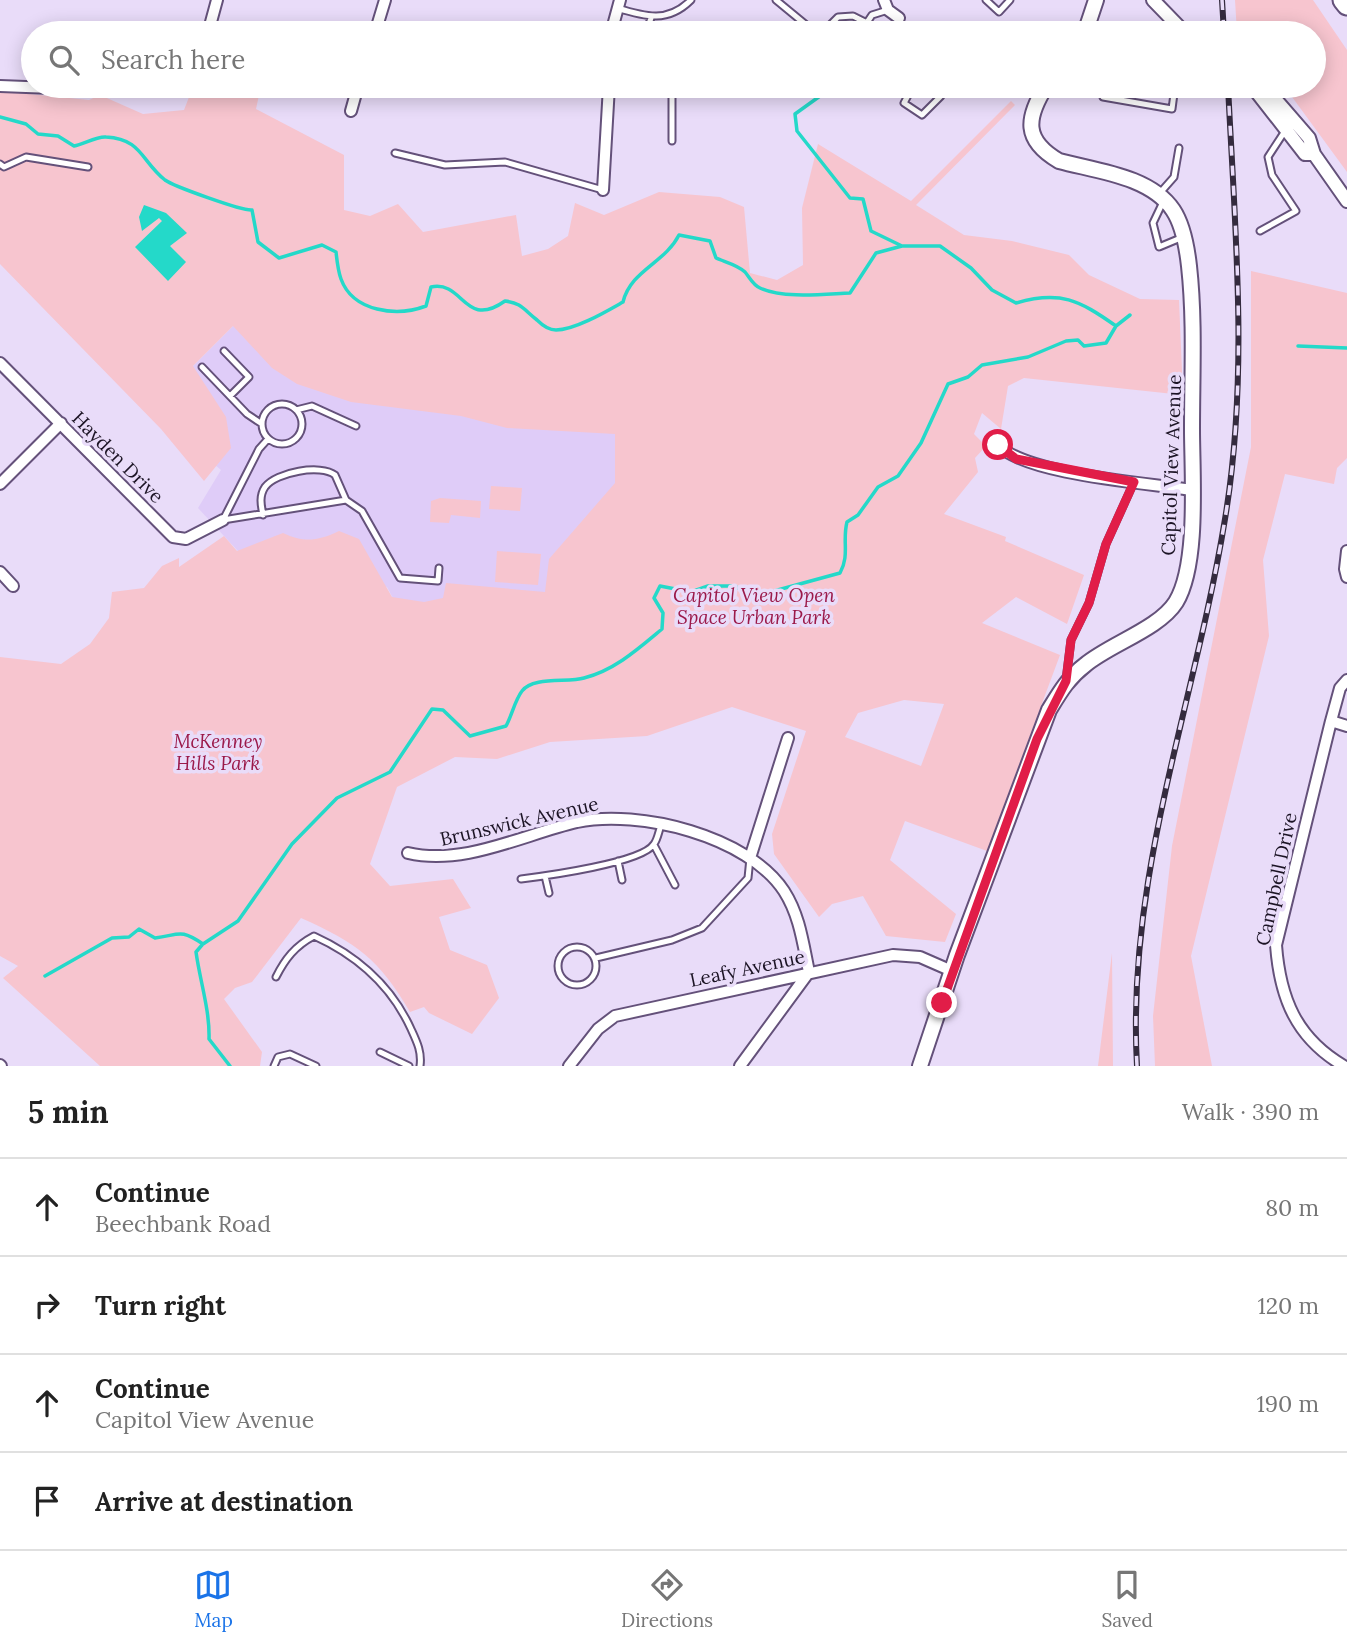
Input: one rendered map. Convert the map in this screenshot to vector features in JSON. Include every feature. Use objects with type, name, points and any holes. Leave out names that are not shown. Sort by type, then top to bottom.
[{"type":"highway","points":[[1343,0],[1347,5]]},
{"type":"main road","points":[[1090,21],[1093,2]]},
{"type":"main road","points":[[1040,98],[1031,114],[1031,129],[1034,141],[1045,153],[1059,161],[1136,183],[1161,197]]},
{"type":"main road","name":"Capitol View Avenue","points":[[920,1066],[1037,739],[1066,681],[1087,663],[1161,617],[1175,604],[1184,584],[1192,489],[1192,299],[1189,263],[1178,219],[1161,197]]},
{"type":"street","points":[[211,21],[217,0]]},
{"type":"street","points":[[379,21],[385,0]]},
{"type":"street","points":[[1152,0],[1169,21]]},
{"type":"street","points":[[614,21],[619,4]]},
{"type":"street","points":[[886,5],[899,18]]},
{"type":"street","points":[[0,86],[21,87]]},
{"type":"street","points":[[351,111],[355,98]]},
{"type":"street","points":[[603,190],[608,98]]},
{"type":"street","points":[[1264,98],[1291,125],[1309,138],[1314,154],[1347,201]]},
{"type":"street","points":[[1272,98],[1291,125]]},
{"type":"street","name":"Hayden Drive","points":[[0,363],[173,537],[186,539],[223,520]]},
{"type":"street","points":[[0,484],[61,423]]},
{"type":"street","points":[[998,445],[1016,459],[1134,482],[1192,489]]},
{"type":"street","points":[[1347,551],[1347,577]]},
{"type":"street","points":[[0,572],[13,586]]},
{"type":"street","name":"Campbell Drive","points":[[1344,1066],[1313,1043],[1293,1017],[1278,979],[1276,945],[1331,721],[1340,688],[1347,680]]},
{"type":"street","points":[[1331,721],[1347,726]]},
{"type":"street","points":[[750,858],[788,738]]},
{"type":"street","name":"Brunswick Avenue","points":[[408,853],[448,858],[598,819],[629,818],[662,823],[704,837],[750,858],[776,880],[789,900],[804,940],[809,972]]},
{"type":"street","name":"Leafy Avenue","points":[[569,1066],[598,1029],[615,1016],[893,955],[920,957],[952,971]]},
{"type":"street","points":[[740,1066],[809,972]]},
{"type":"lane","points":[[619,4],[652,18],[675,13],[691,0]]},
{"type":"lane","points":[[776,0],[801,21]]},
{"type":"lane","points":[[986,0],[999,12],[1010,0]]},
{"type":"lane","points":[[868,21],[886,5]]},
{"type":"lane","points":[[834,21],[838,17],[853,16],[863,21]]},
{"type":"lane","points":[[671,141],[672,98]]},
{"type":"lane","points":[[907,98],[904,103],[922,115],[939,98]]},
{"type":"lane","points":[[1109,98],[1172,109],[1173,98]]},
{"type":"lane","points":[[1260,231],[1296,211],[1272,175],[1268,157],[1291,125]]},
{"type":"lane","points":[[1179,148],[1174,177],[1161,197],[1153,223],[1159,247],[1183,237]]},
{"type":"lane","points":[[395,153],[444,165],[505,162],[603,190]]},
{"type":"lane","points":[[0,164],[4,167],[26,157],[88,167]]},
{"type":"lane","points":[[224,351],[249,377],[230,396]]},
{"type":"lane","points":[[202,368],[262,424],[268,439],[281,444],[299,435],[302,422],[296,410],[290,406],[276,405],[265,413],[262,424]]},
{"type":"lane","points":[[296,410],[312,406],[356,426]]},
{"type":"lane","points":[[223,520],[259,449],[268,439]]},
{"type":"lane","points":[[263,515],[261,495],[275,479],[326,469],[335,475],[346,500],[362,511],[400,578],[438,581],[439,568]]},
{"type":"lane","points":[[1066,681],[1071,640],[1089,603],[1106,544],[1134,482]]},
{"type":"lane","points":[[223,520],[346,500]]},
{"type":"lane","points":[[521,879],[618,861],[646,852],[654,845],[662,823]]},
{"type":"lane","points":[[654,845],[675,885]]},
{"type":"lane","points":[[596,958],[596,971],[587,981],[570,984],[559,973],[557,964],[562,953],[582,948],[596,958],[672,940],[702,928],[748,878],[750,858]]},
{"type":"lane","points":[[618,861],[622,880]]},
{"type":"lane","points":[[545,876],[549,893]]},
{"type":"lane","points":[[276,977],[287,956],[303,941],[314,936],[335,946],[382,982],[399,1004],[422,1055],[420,1066]]},
{"type":"lane","points":[[380,1052],[409,1066]]},
{"type":"lane","points":[[274,1066],[278,1057],[290,1054],[316,1066]]},
{"type":"shaded area","points":[[144,205],[166,213],[187,233],[170,246],[186,262],[168,281],[135,247],[162,221],[159,218],[142,231],[139,217]]},
{"type":"shaded area","points":[[606,243],[708,690],[442,691],[387,587],[250,564],[198,508],[221,470],[156,415],[187,372],[233,326],[532,279]]},
{"type":"green space","points":[[1235,0],[1313,0],[1347,50],[1347,172],[1293,98],[1326,98],[1326,21],[1236,21]]},
{"type":"green space","points":[[0,91],[21,93],[21,98],[107,98],[143,114],[184,110],[189,98],[258,98],[256,109],[344,155],[344,210],[370,216],[398,204],[423,232],[516,215],[522,256],[548,249],[568,236],[575,203],[604,215],[659,192],[720,197],[744,207],[750,273],[777,280],[803,265],[802,208],[818,144],[911,201],[1011,101],[1015,105],[916,205],[964,235],[1012,241],[1069,255],[1089,275],[1140,299],[1179,300],[1183,395],[1024,378],[1008,386],[1001,429],[982,413],[974,434],[986,446],[975,458],[978,472],[944,514],[1006,537],[1005,541],[1084,575],[1067,624],[1016,597],[982,623],[1060,655],[987,851],[905,821],[890,860],[956,914],[945,942],[886,936],[863,896],[832,904],[819,917],[774,854],[772,834],[806,731],[732,707],[647,736],[550,742],[497,759],[455,757],[397,787],[370,864],[390,886],[453,879],[471,908],[439,917],[450,950],[487,965],[499,998],[472,1034],[429,1013],[424,1007],[410,1012],[388,978],[365,954],[301,918],[252,982],[235,988],[224,999],[262,1052],[260,1066],[100,1066],[3,978],[18,966],[0,956],[0,657],[61,664],[90,644],[109,618],[112,592],[144,588],[162,566],[179,558],[179,567],[224,536],[237,551],[283,533],[311,540],[339,531],[359,539],[392,597],[424,602],[443,598],[446,583],[545,592],[549,559],[615,483],[615,434],[507,428],[461,416],[351,402],[297,384],[272,368],[233,326],[193,366],[226,417],[231,448],[204,481],[161,429],[0,264]],"holes":[[[904,700],[944,704],[921,766],[845,737],[858,713]]]},
{"type":"green space","points":[[1251,271],[1347,293],[1347,458],[1337,468],[1334,484],[1285,474],[1263,560],[1269,636],[1191,956],[1212,1066],[1155,1066],[1153,1016],[1172,846],[1251,447]]},
{"type":"green space","points":[[491,486],[522,488],[520,511],[489,509]]},
{"type":"green space","points":[[440,498],[481,501],[480,518],[451,515],[449,523],[430,522],[431,501]]},
{"type":"green space","points":[[497,551],[541,554],[538,585],[495,582]]},
{"type":"green space","points":[[1112,953],[1113,1066],[1098,1066]]},
{"type":"waterway","points":[[817,98],[795,114],[797,131],[850,198],[863,199],[871,231],[902,246]]},
{"type":"waterway","points":[[0,117],[26,124],[38,134],[58,136],[74,146],[102,137],[127,142],[134,146],[165,180],[208,198],[252,210],[258,242],[279,258],[322,245],[336,252],[340,276],[347,290],[355,299],[377,309],[402,311],[426,306],[431,287],[442,287],[451,290],[472,307],[481,310],[505,301],[511,302],[548,328],[564,329],[591,319],[623,302],[633,282],[673,245],[679,235],[710,241],[716,258],[745,272],[758,287],[792,295],[850,293],[876,253],[902,246],[940,246],[971,268],[992,290],[1016,303],[1045,297],[1069,300],[1116,326]]},
{"type":"waterway","points":[[45,976],[112,938],[129,937],[139,929],[155,938],[184,934],[203,944],[238,921],[292,844],[337,798],[390,772],[432,709],[443,710],[470,736],[506,726],[522,691],[527,686],[577,679],[606,670],[626,658],[662,629],[663,613],[654,598],[660,586],[691,592],[708,586],[735,586],[747,594],[763,594],[840,573],[845,560],[847,522],[858,515],[878,487],[898,476],[921,443],[948,384],[968,377],[982,365],[1028,357],[1066,341],[1078,340],[1084,346],[1106,343],[1116,326],[1130,315]]},
{"type":"waterway","points":[[1298,346],[1347,348]]},
{"type":"waterway","points":[[202,945],[196,952],[209,1039],[230,1066]]},
{"type":"railway","points":[[1222,0],[1223,21]]},
{"type":"railway","points":[[1137,1066],[1136,995],[1152,858],[1212,588],[1232,465],[1237,411],[1238,303],[1229,98]]},
{"type":"route","points":[[942,1003],[957,955],[1037,739],[1049,710],[1066,681],[1071,640],[1089,603],[1106,544],[1134,482],[1016,459],[998,445]]},
{"type":"park label","name":"Capitol View Open Space Urban Park","points":[[754,606]]},
{"type":"park label","name":"McKenney Hills Park","points":[[218,752]]}]
